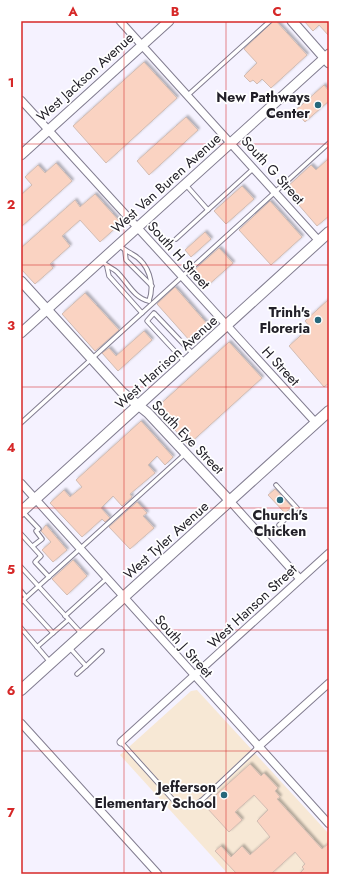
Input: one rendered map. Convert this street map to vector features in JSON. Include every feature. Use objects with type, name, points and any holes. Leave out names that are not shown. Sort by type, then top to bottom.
[{"type":"main road","name":"West Harrison Avenue","points":[[22,511],[329,232]]},
{"type":"main road","name":"West Tyler Avenue","points":[[21,690],[329,411]]},
{"type":"street","name":"South G Street","points":[[120,21],[320,241]]},
{"type":"street","name":"West Jackson Avenue","points":[[21,155],[169,21]]},
{"type":"street","points":[[292,21],[327,58]]},
{"type":"street","name":"West Van Buren Avenue","points":[[21,333],[122,248],[138,228],[327,58]]},
{"type":"street","name":"South H Street","points":[[21,100],[226,326]]},
{"type":"street","name":"South Eye Street","points":[[21,281],[122,392],[148,413],[300,579]]},
{"type":"street","name":"H Street","points":[[226,326],[316,423]]},
{"type":"street","name":"South J Street","points":[[21,483],[123,598],[329,823]]},
{"type":"street","name":"West Hanson Street","points":[[122,742],[329,553]]},
{"type":"street","points":[[258,747],[329,683]]},
{"type":"street","points":[[21,722],[158,874]]},
{"type":"lane","points":[[187,95],[270,21]]},
{"type":"lane","points":[[21,423],[143,312],[150,303],[182,277],[329,143]]},
{"type":"lane","points":[[176,239],[254,168]]},
{"type":"lane","points":[[186,185],[208,210]]},
{"type":"lane","points":[[122,248],[133,254],[149,271],[152,286],[150,303]]},
{"type":"lane","points":[[122,248],[126,260],[152,286]]},
{"type":"lane","points":[[104,264],[116,271],[141,300],[150,303]]},
{"type":"lane","points":[[104,264],[110,276],[150,318]]},
{"type":"lane","points":[[185,363],[147,320],[154,314],[194,355]]},
{"type":"lane","points":[[24,600],[185,453]]},
{"type":"lane","points":[[276,485],[297,508],[279,525]]},
{"type":"lane","points":[[22,511],[39,529],[36,531],[42,538],[32,546]]},
{"type":"lane","points":[[21,534],[41,556],[35,562],[49,577]]},
{"type":"lane","points":[[21,567],[82,635]]},
{"type":"lane","points":[[65,616],[106,579]]},
{"type":"lane","points":[[21,591],[24,600],[53,633]]},
{"type":"lane","points":[[37,647],[68,620]]},
{"type":"lane","points":[[21,628],[51,663]]},
{"type":"lane","points":[[69,647],[86,666]]},
{"type":"lane","points":[[77,674],[102,651]]},
{"type":"lane","points":[[122,742],[176,803],[186,807],[202,800],[258,747]]},
{"type":"shaded area","name":"Jefferson Elementary School","points":[[197,690],[329,834],[329,874],[228,874],[120,755],[191,691]]},
{"type":"building","points":[[273,21],[276,21],[307,55],[271,88],[262,79],[257,84],[253,80],[250,82],[244,76],[257,63],[244,49]]},
{"type":"building","points":[[304,21],[329,21],[329,36],[319,25],[313,31]]},
{"type":"building","points":[[144,62],[177,98],[106,163],[73,126]]},
{"type":"building","points":[[324,85],[329,91],[329,101],[305,122],[295,111]]},
{"type":"building","points":[[186,117],[198,130],[149,175],[137,161]]},
{"type":"building","points":[[329,158],[329,216],[317,226],[285,189],[311,165],[316,170]]},
{"type":"building","points":[[56,163],[72,181],[21,227],[21,195],[32,185],[25,177],[38,165],[45,173]]},
{"type":"building","points":[[242,186],[254,199],[226,224],[214,211]]},
{"type":"building","points":[[95,194],[121,223],[100,242],[80,220],[62,236],[70,246],[50,264],[53,268],[35,284],[21,269],[21,248],[75,200],[80,207]]},
{"type":"building","points":[[270,201],[302,237],[271,265],[239,230]]},
{"type":"building","points":[[205,232],[211,239],[191,257],[185,250]]},
{"type":"building","points":[[219,248],[233,263],[206,287],[192,272]]},
{"type":"building","points":[[175,287],[208,325],[190,341],[157,304]]},
{"type":"building","points":[[85,293],[119,330],[95,351],[62,314]]},
{"type":"building","points":[[329,299],[329,383],[324,387],[289,346],[310,327],[305,321]]},
{"type":"building","points":[[144,331],[152,340],[118,371],[102,353],[109,348],[116,356]]},
{"type":"building","points":[[229,342],[262,378],[188,445],[156,408]]},
{"type":"building","points":[[141,421],[173,457],[165,465],[157,456],[148,465],[155,473],[130,494],[132,497],[122,506],[113,496],[101,508],[110,518],[105,522],[102,519],[82,537],[50,503],[64,490],[70,497],[82,487],[76,480]]},
{"type":"building","name":"Church's Chicken","points":[[275,489],[292,507],[285,513],[268,495]]},
{"type":"building","points":[[137,502],[147,513],[143,516],[154,528],[130,549],[109,527]]},
{"type":"building","points":[[46,525],[67,550],[53,562],[42,550],[51,542],[41,531]]},
{"type":"building","points":[[73,560],[87,576],[67,595],[52,579]]},
{"type":"building","points":[[250,764],[261,776],[264,773],[278,788],[275,791],[280,797],[277,799],[322,849],[329,843],[329,874],[299,874],[304,869],[302,867],[305,864],[295,852],[271,874],[237,874],[215,851],[221,846],[231,857],[242,846],[250,855],[270,837],[257,821],[268,810],[254,795],[235,812],[242,820],[229,832],[207,808],[211,805],[209,803],[218,793]]},
{"type":"place","name":"New Pathways Center","points":[[318,105]]},
{"type":"place","name":"Trinh's Floreria","points":[[318,320]]},
{"type":"place","name":"Church's Chicken","points":[[280,500]]},
{"type":"place","name":"Jefferson Elementary School","points":[[224,795]]}]
